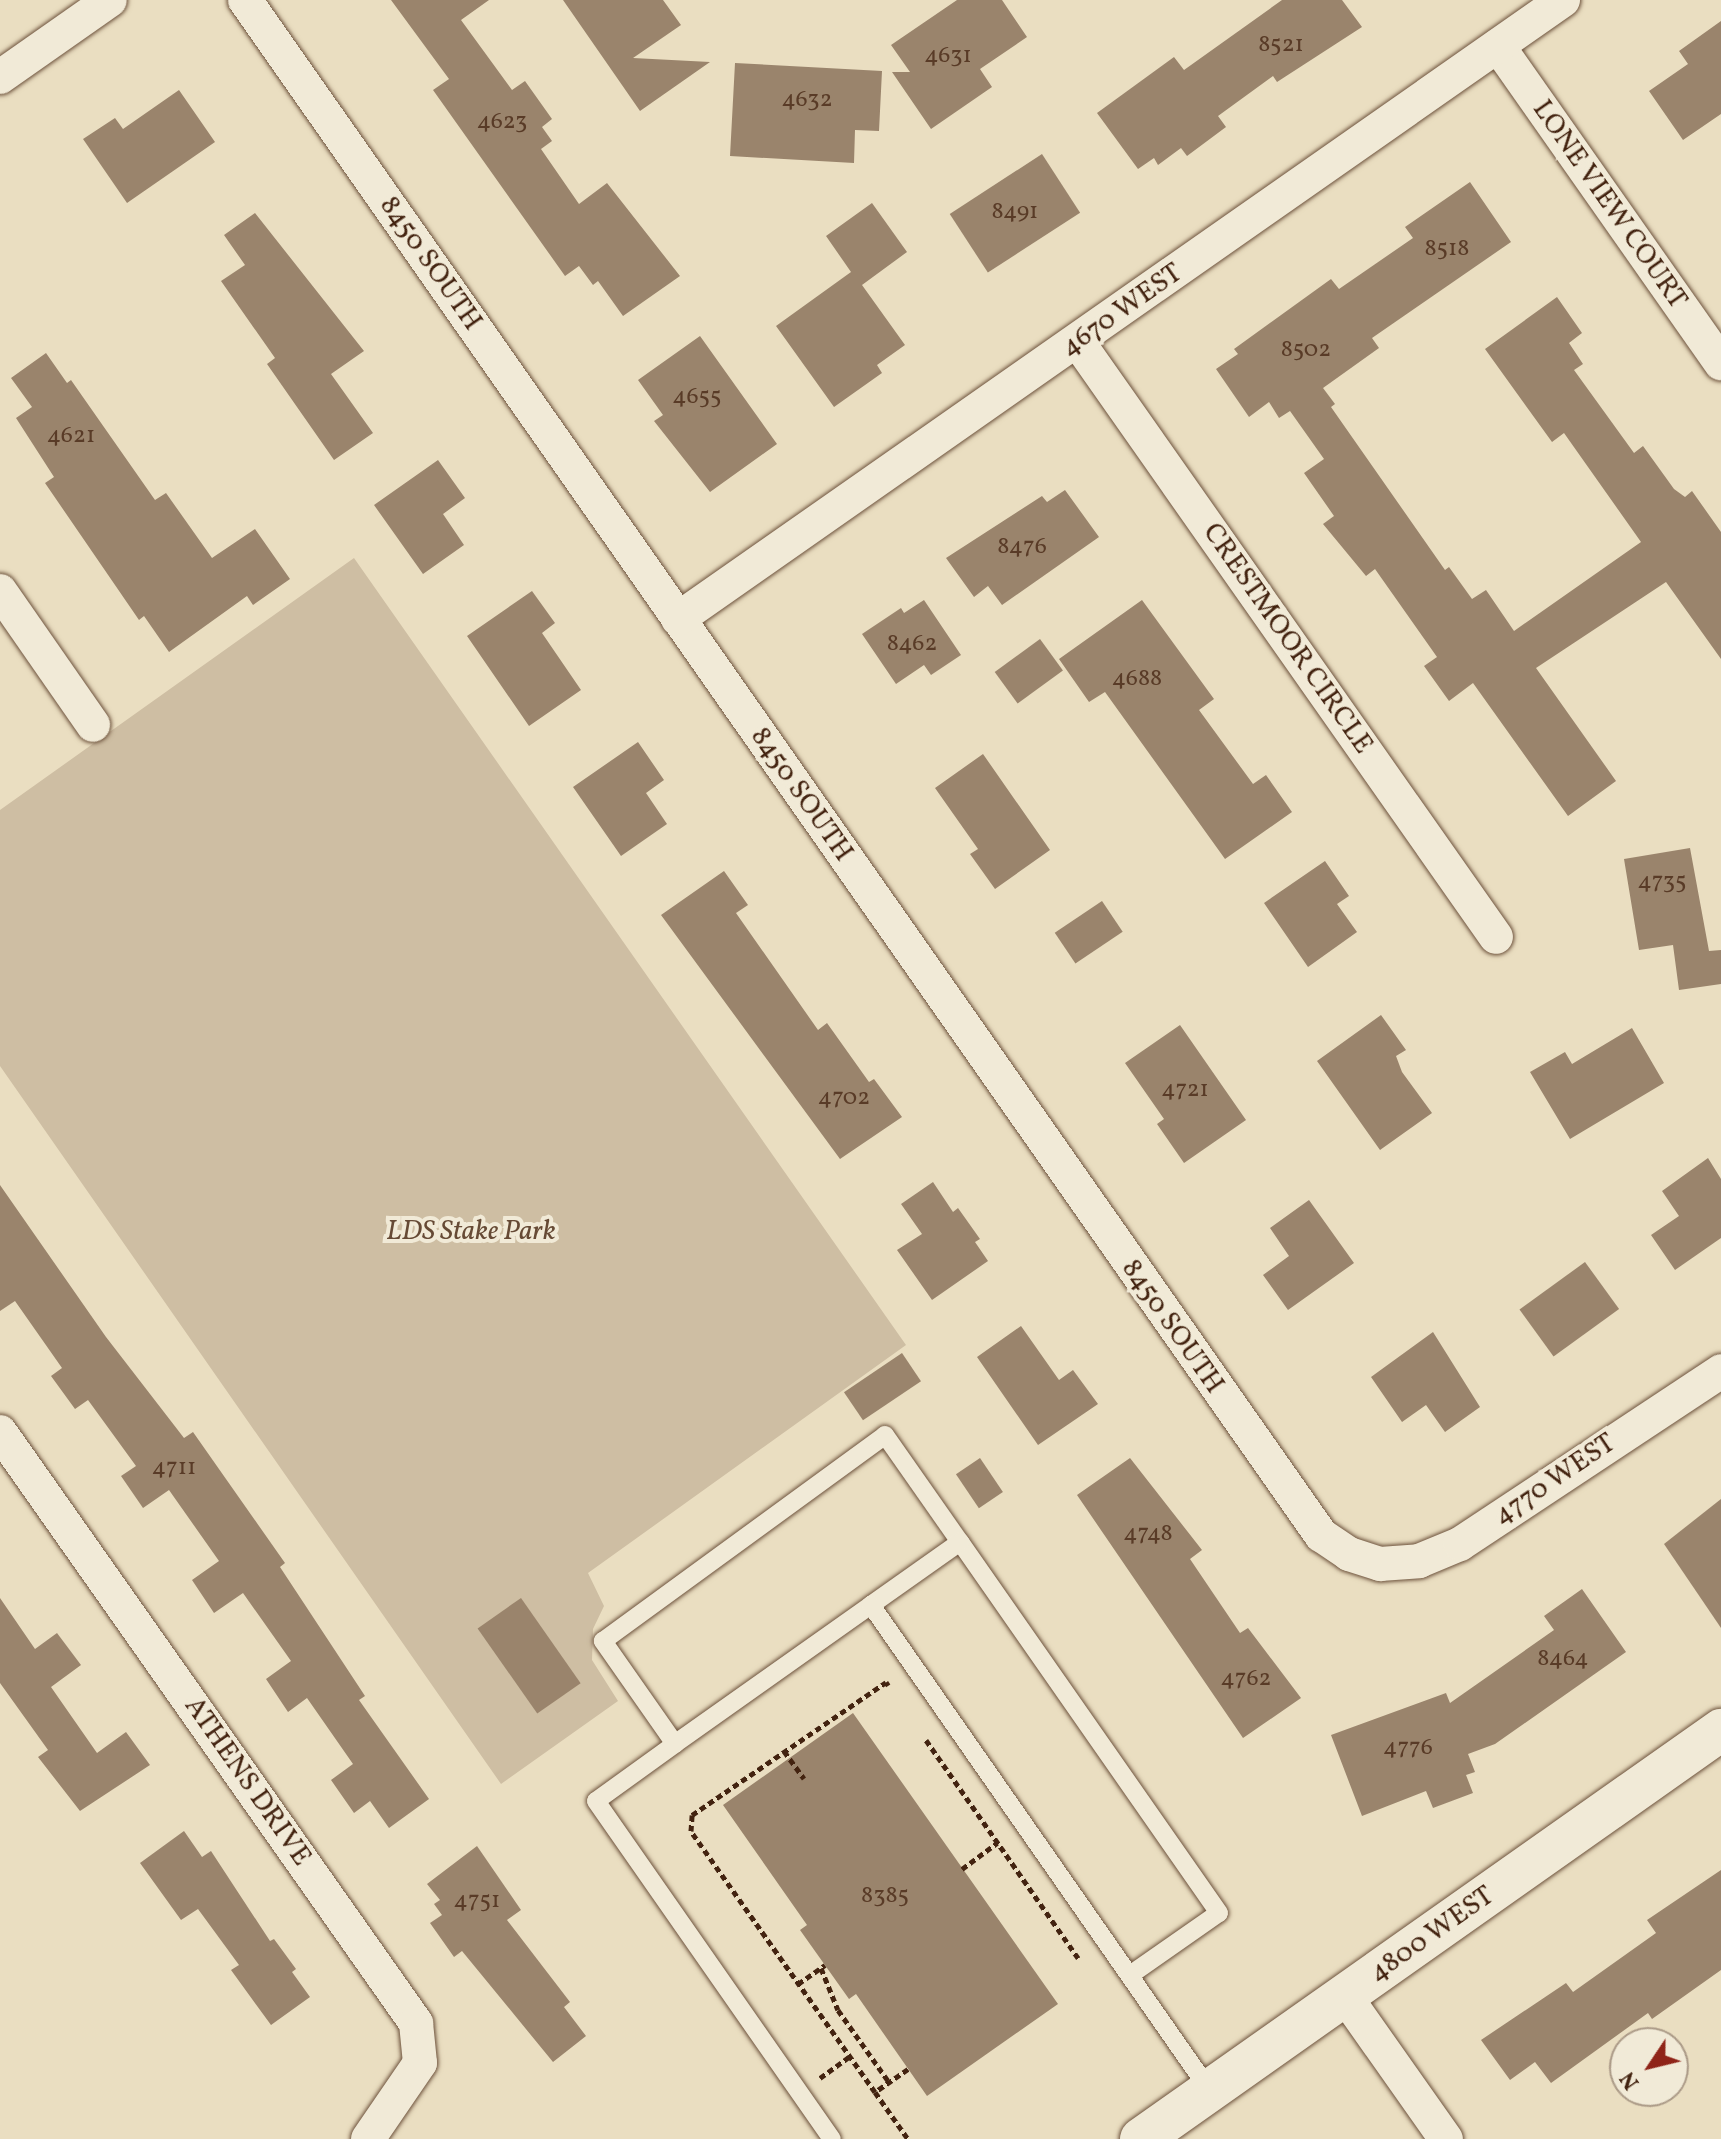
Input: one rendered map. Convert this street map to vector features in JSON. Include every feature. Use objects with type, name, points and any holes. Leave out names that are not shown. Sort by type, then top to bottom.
[{"type":"street","points":[[0,77],[110,0]]},
{"type":"street","name":"8450 SOUTH","points":[[245,0],[1299,1510],[1321,1535],[1349,1554],[1380,1564]]},
{"type":"street","name":"4670 WEST","points":[[678,619],[1563,0]]},
{"type":"street","name":"LONE VIEW COURT","points":[[1498,46],[1721,363]]},
{"type":"street","name":"CRESTMOOR CIRCLE","points":[[1078,342],[1496,937]]},
{"type":"street","points":[[0,591],[93,725]]},
{"type":"street","name":"4770 WEST","points":[[1380,1564],[1419,1561],[1460,1544],[1721,1371]]},
{"type":"street","name":"ATHENS DRIVE","points":[[0,1432],[416,2023],[420,2063],[368,2139]]},
{"type":"street","name":"4800 WEST","points":[[1141,2139],[1721,1730]]},
{"type":"street","points":[[1345,1996],[1446,2139]]},
{"type":"lane","points":[[675,1744],[603,1641],[885,1435],[1219,1913],[1130,1975]]},
{"type":"lane","points":[[832,2139],[596,1801],[960,1542]]},
{"type":"lane","points":[[871,1605],[1210,2091]]},
{"type":"path","points":[[894,1694],[886,1682],[692,1815],[691,1831],[908,2139]]},
{"type":"path","points":[[920,1731],[1086,1969]]},
{"type":"path","points":[[784,1751],[804,1779]]},
{"type":"path","points":[[962,1869],[997,1843]]},
{"type":"path","points":[[798,1984],[823,1966],[838,2010],[889,2082]]},
{"type":"path","points":[[819,2078],[850,2056]]},
{"type":"path","points":[[875,2092],[908,2069]]},
{"type":"green space","name":"LDS Stake Park","points":[[354,558],[906,1345],[588,1573],[604,1606],[593,1629],[592,1660],[618,1701],[501,1784],[0,1066],[0,810]]},
{"type":"building","points":[[391,0],[489,0],[461,20],[512,90],[525,81],[552,119],[542,127],[552,141],[541,149],[579,204],[607,183],[680,276],[623,316],[598,281],[593,285],[579,266],[565,276],[433,90],[449,79]]},
{"type":"building","points":[[563,0],[663,0],[681,25],[633,58],[710,62],[640,111]]},
{"type":"building","points":[[957,0],[1002,0],[1027,37],[980,69],[992,87],[931,129],[892,72],[910,72],[891,45]]},
{"type":"building","points":[[1282,0],[1342,0],[1362,27],[1277,82],[1273,76],[1218,116],[1226,127],[1187,156],[1181,148],[1158,165],[1154,158],[1138,169],[1097,113],[1174,57],[1184,70]]},
{"type":"building","points":[[1721,21],[1721,114],[1683,140],[1649,91],[1688,64],[1679,51]]},
{"type":"building","points":[[735,63],[882,71],[879,131],[855,130],[854,163],[730,156]]},
{"type":"building","points":[[179,90],[215,142],[127,203],[83,139],[115,118],[123,129]]},
{"type":"building","points":[[1042,154],[1080,213],[988,273],[950,214]]},
{"type":"building","points":[[1470,182],[1511,242],[1372,338],[1379,348],[1323,388],[1335,404],[1331,407],[1445,570],[1449,567],[1472,599],[1486,590],[1514,631],[1641,542],[1564,433],[1552,442],[1485,349],[1557,297],[1582,333],[1569,343],[1583,364],[1574,370],[1634,453],[1643,446],[1674,489],[1685,497],[1692,491],[1721,532],[1721,659],[1666,582],[1536,668],[1616,781],[1568,816],[1473,683],[1449,701],[1424,666],[1437,657],[1375,569],[1366,576],[1323,524],[1334,516],[1304,473],[1324,459],[1290,411],[1279,418],[1269,402],[1249,417],[1216,369],[1238,354],[1234,349],[1331,279],[1339,289],[1413,238],[1405,227]]},
{"type":"building","points":[[872,203],[907,252],[862,285],[905,345],[877,365],[882,373],[834,407],[776,326],[851,272],[826,236]]},
{"type":"building","points":[[255,213],[364,351],[331,374],[373,433],[334,460],[267,364],[275,358],[221,281],[245,265],[224,235]]},
{"type":"building","points":[[700,336],[777,444],[710,492],[654,421],[663,415],[638,380]]},
{"type":"building","points":[[46,353],[67,383],[71,380],[155,500],[166,493],[212,558],[255,529],[290,579],[253,605],[247,596],[169,652],[144,616],[139,620],[45,483],[54,477],[16,418],[32,407],[11,378]]},
{"type":"building","points":[[438,460],[465,498],[443,514],[464,545],[423,574],[374,505]]},
{"type":"building","points":[[1065,490],[1099,537],[1002,605],[988,586],[974,597],[946,558],[1042,496],[1047,502]]},
{"type":"building","points":[[532,591],[555,623],[542,633],[581,690],[529,726],[467,636]]},
{"type":"building","points":[[924,600],[961,655],[931,675],[924,665],[896,684],[862,634],[901,608],[904,613]]},
{"type":"building","points":[[1142,600],[1214,699],[1199,710],[1253,784],[1266,775],[1292,812],[1225,859],[1105,692],[1089,702],[1059,659]]},
{"type":"building","points":[[1040,639],[1063,671],[1018,703],[995,672]]},
{"type":"building","points":[[638,742],[664,780],[646,793],[667,824],[621,856],[573,787]]},
{"type":"building","points":[[983,754],[1050,850],[995,889],[970,854],[978,849],[935,788]]},
{"type":"building","points":[[1690,848],[1709,951],[1721,950],[1721,984],[1679,990],[1673,945],[1639,950],[1624,859]]},
{"type":"building","points":[[1325,861],[1349,896],[1337,904],[1357,932],[1308,967],[1264,903]]},
{"type":"building","points":[[724,871],[748,905],[736,913],[818,1030],[827,1023],[869,1082],[874,1079],[902,1117],[840,1159],[661,915]]},
{"type":"building","points":[[1102,901],[1123,932],[1075,964],[1055,933]]},
{"type":"building","points":[[1381,1015],[1406,1050],[1396,1056],[1402,1072],[1432,1113],[1380,1150],[1317,1061]]},
{"type":"building","points":[[1180,1025],[1246,1120],[1184,1163],[1157,1124],[1164,1119],[1125,1063]]},
{"type":"building","points":[[1632,1028],[1664,1083],[1570,1139],[1530,1072],[1565,1052],[1572,1064]]},
{"type":"building","points":[[1708,1158],[1721,1179],[1721,1238],[1675,1270],[1651,1235],[1679,1216],[1662,1191]]},
{"type":"building","points":[[933,1182],[953,1212],[958,1208],[980,1239],[975,1242],[988,1261],[932,1300],[897,1250],[922,1234],[901,1204]]},
{"type":"building","points":[[0,1185],[106,1337],[184,1438],[193,1432],[285,1563],[280,1567],[365,1696],[359,1700],[429,1799],[389,1828],[370,1801],[354,1813],[331,1780],[353,1764],[307,1698],[288,1712],[266,1679],[291,1661],[243,1593],[214,1613],[192,1580],[219,1561],[169,1490],[143,1508],[121,1476],[136,1466],[88,1400],[75,1409],[51,1376],[62,1368],[15,1301],[0,1311]]},
{"type":"building","points":[[1309,1200],[1354,1263],[1288,1310],[1263,1275],[1289,1256],[1270,1228]]},
{"type":"building","points":[[1585,1262],[1619,1309],[1554,1357],[1519,1310]]},
{"type":"building","points":[[1021,1326],[1059,1380],[1073,1370],[1098,1404],[1038,1445],[977,1357]]},
{"type":"building","points":[[1433,1332],[1480,1407],[1445,1432],[1426,1405],[1402,1422],[1371,1377]]},
{"type":"building","points":[[902,1353],[921,1381],[863,1420],[844,1392]]},
{"type":"building","points":[[980,1458],[1003,1492],[979,1508],[956,1474]]},
{"type":"building","points":[[1130,1458],[1202,1550],[1190,1559],[1240,1633],[1248,1628],[1301,1698],[1243,1738],[1077,1495]]},
{"type":"building","points":[[1721,1499],[1721,1628],[1664,1544]]},
{"type":"building","points":[[1582,1589],[1626,1652],[1495,1744],[1468,1754],[1475,1772],[1466,1775],[1473,1793],[1433,1808],[1426,1791],[1362,1816],[1331,1735],[1446,1693],[1450,1703],[1554,1630],[1544,1616]]},
{"type":"building","points":[[0,1598],[35,1649],[57,1633],[81,1665],[51,1687],[97,1753],[126,1732],[150,1765],[80,1811],[38,1757],[48,1750],[0,1683]]},
{"type":"building","points":[[521,1598],[581,1683],[537,1714],[478,1628]]},
{"type":"building","points":[[853,1713],[1058,2004],[927,2096],[856,1994],[849,1999],[800,1930],[807,1925],[723,1805]]},
{"type":"building","points":[[184,1831],[202,1857],[211,1851],[270,1941],[274,1939],[296,1969],[292,1972],[310,1997],[271,2025],[231,1970],[239,1965],[198,1909],[181,1920],[140,1863]]},
{"type":"building","points":[[477,1846],[521,1910],[507,1920],[570,2002],[564,2007],[586,2036],[553,2062],[462,1951],[454,1957],[430,1923],[442,1915],[434,1904],[440,1900],[427,1884]]},
{"type":"building","points":[[1721,1870],[1721,1970],[1652,2019],[1648,2013],[1629,2027],[1609,2027],[1609,2041],[1551,2083],[1535,2062],[1510,2080],[1481,2040],[1566,1983],[1573,1992],[1656,1933],[1647,1920]]}]
